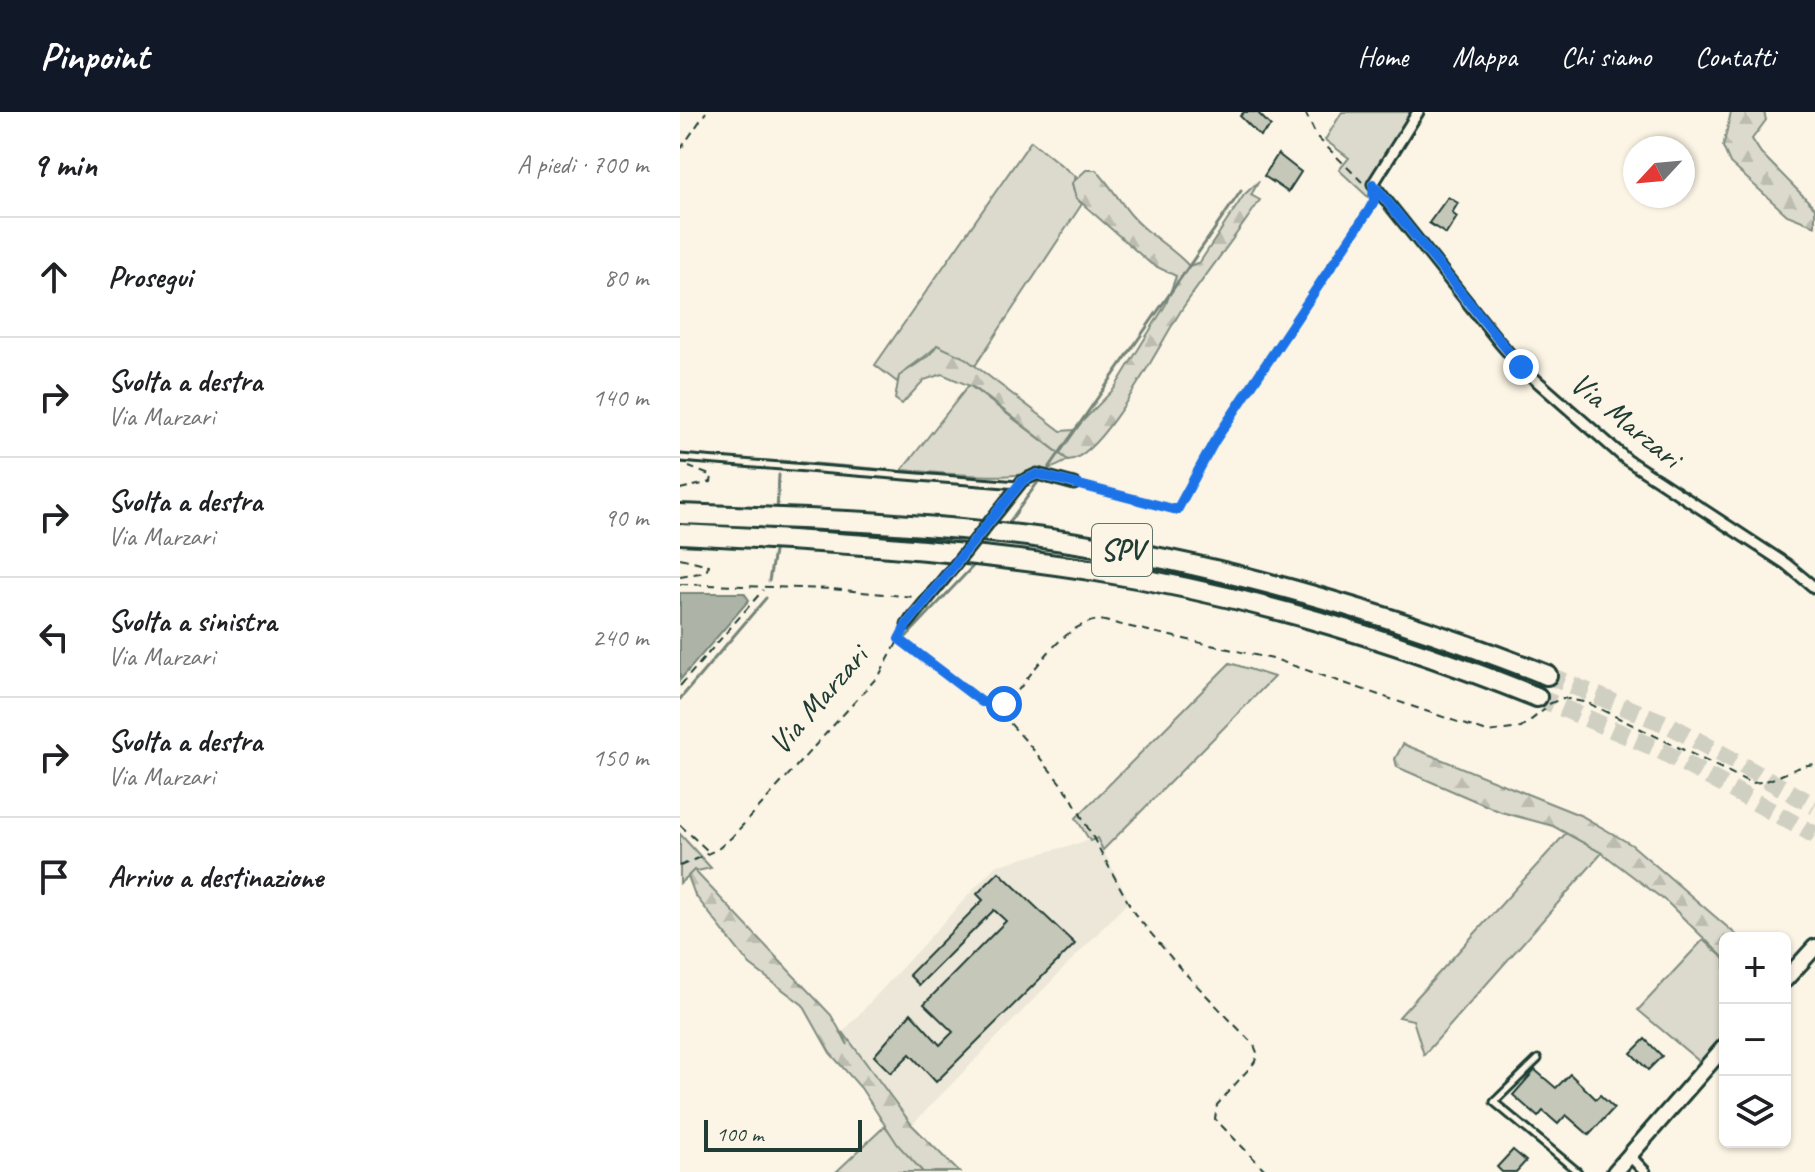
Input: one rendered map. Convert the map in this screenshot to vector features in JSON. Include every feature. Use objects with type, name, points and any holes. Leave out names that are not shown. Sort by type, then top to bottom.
[{"type":"highway","name":"SPV","points":[[680,514],[916,525],[1050,539],[1128,552],[1314,595],[1437,633],[1547,675]]},
{"type":"highway","name":"SPV","points":[[680,534],[934,549],[1135,577],[1321,622],[1424,654],[1537,697]]},
{"type":"main road","points":[[1791,973],[1815,947]]},
{"type":"main road","points":[[1615,1172],[1719,1052]]},
{"type":"street","points":[[1373,184],[1418,112]]},
{"type":"street","name":"Via Marzari","points":[[1373,184],[1521,367],[1646,474],[1786,564],[1815,588]]},
{"type":"street","points":[[907,624],[1019,485],[1037,474],[1074,484]]},
{"type":"street","points":[[1629,1155],[1645,1172]]},
{"type":"lane","points":[[680,461],[1019,485]]},
{"type":"lane","points":[[1538,1059],[1494,1102],[1578,1172]]},
{"type":"path","points":[[680,150],[706,112]]},
{"type":"path","points":[[1074,484],[1177,510],[1214,442],[1369,210],[1374,201],[1373,184],[1355,177],[1317,137],[1305,112]]},
{"type":"path","points":[[680,461],[712,476],[711,482],[680,489]]},
{"type":"path","points":[[680,558],[709,565],[706,572],[680,576]]},
{"type":"path","points":[[680,584],[832,589],[927,599]]},
{"type":"path","points":[[680,686],[764,589]]},
{"type":"path","points":[[982,702],[1004,704],[1010,700],[1069,634],[1084,623],[1100,620],[1277,660],[1487,732],[1521,728],[1534,721],[1550,704],[1572,698],[1751,783],[1764,783],[1787,770],[1815,764]]},
{"type":"path","name":"Via Marzari","points":[[680,866],[732,837],[880,674],[907,624]]},
{"type":"path","points":[[899,639],[1017,731],[1070,795],[1134,913],[1179,967],[1254,1045],[1258,1055],[1254,1063],[1217,1105],[1215,1119],[1267,1172]]},
{"type":"path","points":[[680,825],[709,852]]},
{"type":"shaded area","points":[[680,593],[744,593],[749,600],[680,680]]},
{"type":"shaded area","points":[[1097,838],[1129,901],[912,1125],[843,1032],[995,866]]},
{"type":"green space","points":[[1342,112],[1421,112],[1368,197],[1339,170],[1349,158],[1325,140]]},
{"type":"green space","points":[[1731,112],[1764,112],[1766,120],[1752,139],[1761,153],[1815,208],[1815,226],[1787,215],[1730,163],[1723,147]]},
{"type":"green space","points":[[1031,141],[1076,177],[1072,184],[1076,198],[1082,204],[975,366],[937,345],[904,372],[897,382],[875,365]]},
{"type":"green space","points":[[1086,170],[1096,170],[1139,223],[1189,266],[1200,262],[1244,195],[1259,181],[1251,195],[1260,200],[1184,306],[1132,394],[1098,440],[1082,454],[1068,460],[975,388],[942,374],[924,380],[902,404],[895,399],[899,376],[930,355],[937,345],[965,358],[1061,431],[1074,430],[1114,389],[1166,304],[1176,276],[1151,264],[1076,198],[1072,183]]},
{"type":"green space","points":[[969,385],[1068,460],[1033,473],[1011,475],[902,470]]},
{"type":"green space","points":[[1230,663],[1274,677],[1103,850],[1097,838],[1090,841],[1076,818]]},
{"type":"green space","points":[[1403,744],[1582,816],[1632,845],[1733,932],[1719,932],[1719,953],[1668,903],[1602,853],[1553,826],[1501,812],[1397,767],[1395,759]]},
{"type":"green space","points":[[1566,833],[1602,853],[1424,1055],[1413,1020],[1399,1017]]},
{"type":"green space","points":[[680,834],[711,868],[693,872],[680,883]]},
{"type":"green space","points":[[694,870],[831,1015],[848,1045],[843,1032],[912,1125],[959,1172],[923,1172],[898,1145],[861,1088],[830,1053],[803,1005],[750,965],[695,895],[688,876]]},
{"type":"green space","points":[[1703,940],[1719,954],[1719,1053],[1706,1067],[1638,1010]]},
{"type":"green space","points":[[885,1126],[923,1172],[836,1172]]},
{"type":"building","points":[[1244,112],[1257,112],[1271,126],[1260,136],[1240,116]]},
{"type":"building","points":[[1278,154],[1301,172],[1288,192],[1264,176]]},
{"type":"building","points":[[1448,197],[1458,203],[1452,213],[1457,217],[1446,234],[1429,223]]},
{"type":"building","points":[[999,872],[1075,944],[936,1082],[910,1054],[891,1073],[874,1056],[911,1013],[940,1045],[953,1032],[924,1004],[1006,921],[994,910],[919,985],[909,975],[983,900],[977,894]]},
{"type":"building","points":[[1645,1039],[1662,1056],[1648,1070],[1631,1053]]},
{"type":"building","points":[[1535,1070],[1556,1088],[1570,1074],[1596,1099],[1600,1095],[1614,1108],[1589,1135],[1566,1115],[1558,1124],[1543,1111],[1538,1117],[1513,1095]]},
{"type":"building","points":[[1513,1150],[1526,1161],[1516,1172],[1502,1172],[1497,1167]]},
{"type":"waterway","points":[[1049,468],[1241,191]]},
{"type":"waterway","points":[[780,461],[897,471]]},
{"type":"waterway","points":[[777,511],[779,475]]},
{"type":"waterway","points":[[1005,528],[1038,482]]},
{"type":"waterway","points":[[769,581],[775,546]]},
{"type":"waterway","points":[[906,637],[977,562]]},
{"type":"waterway","points":[[680,699],[766,598]]},
{"type":"tunnel","points":[[1547,675],[1671,726],[1815,806]]},
{"type":"tunnel","points":[[1537,697],[1658,749],[1815,835]]},
{"type":"route","points":[[1004,704],[982,702],[899,639],[907,624],[1022,481],[1037,474],[1177,510],[1199,465],[1369,210],[1374,201],[1373,184],[1521,367]]}]
